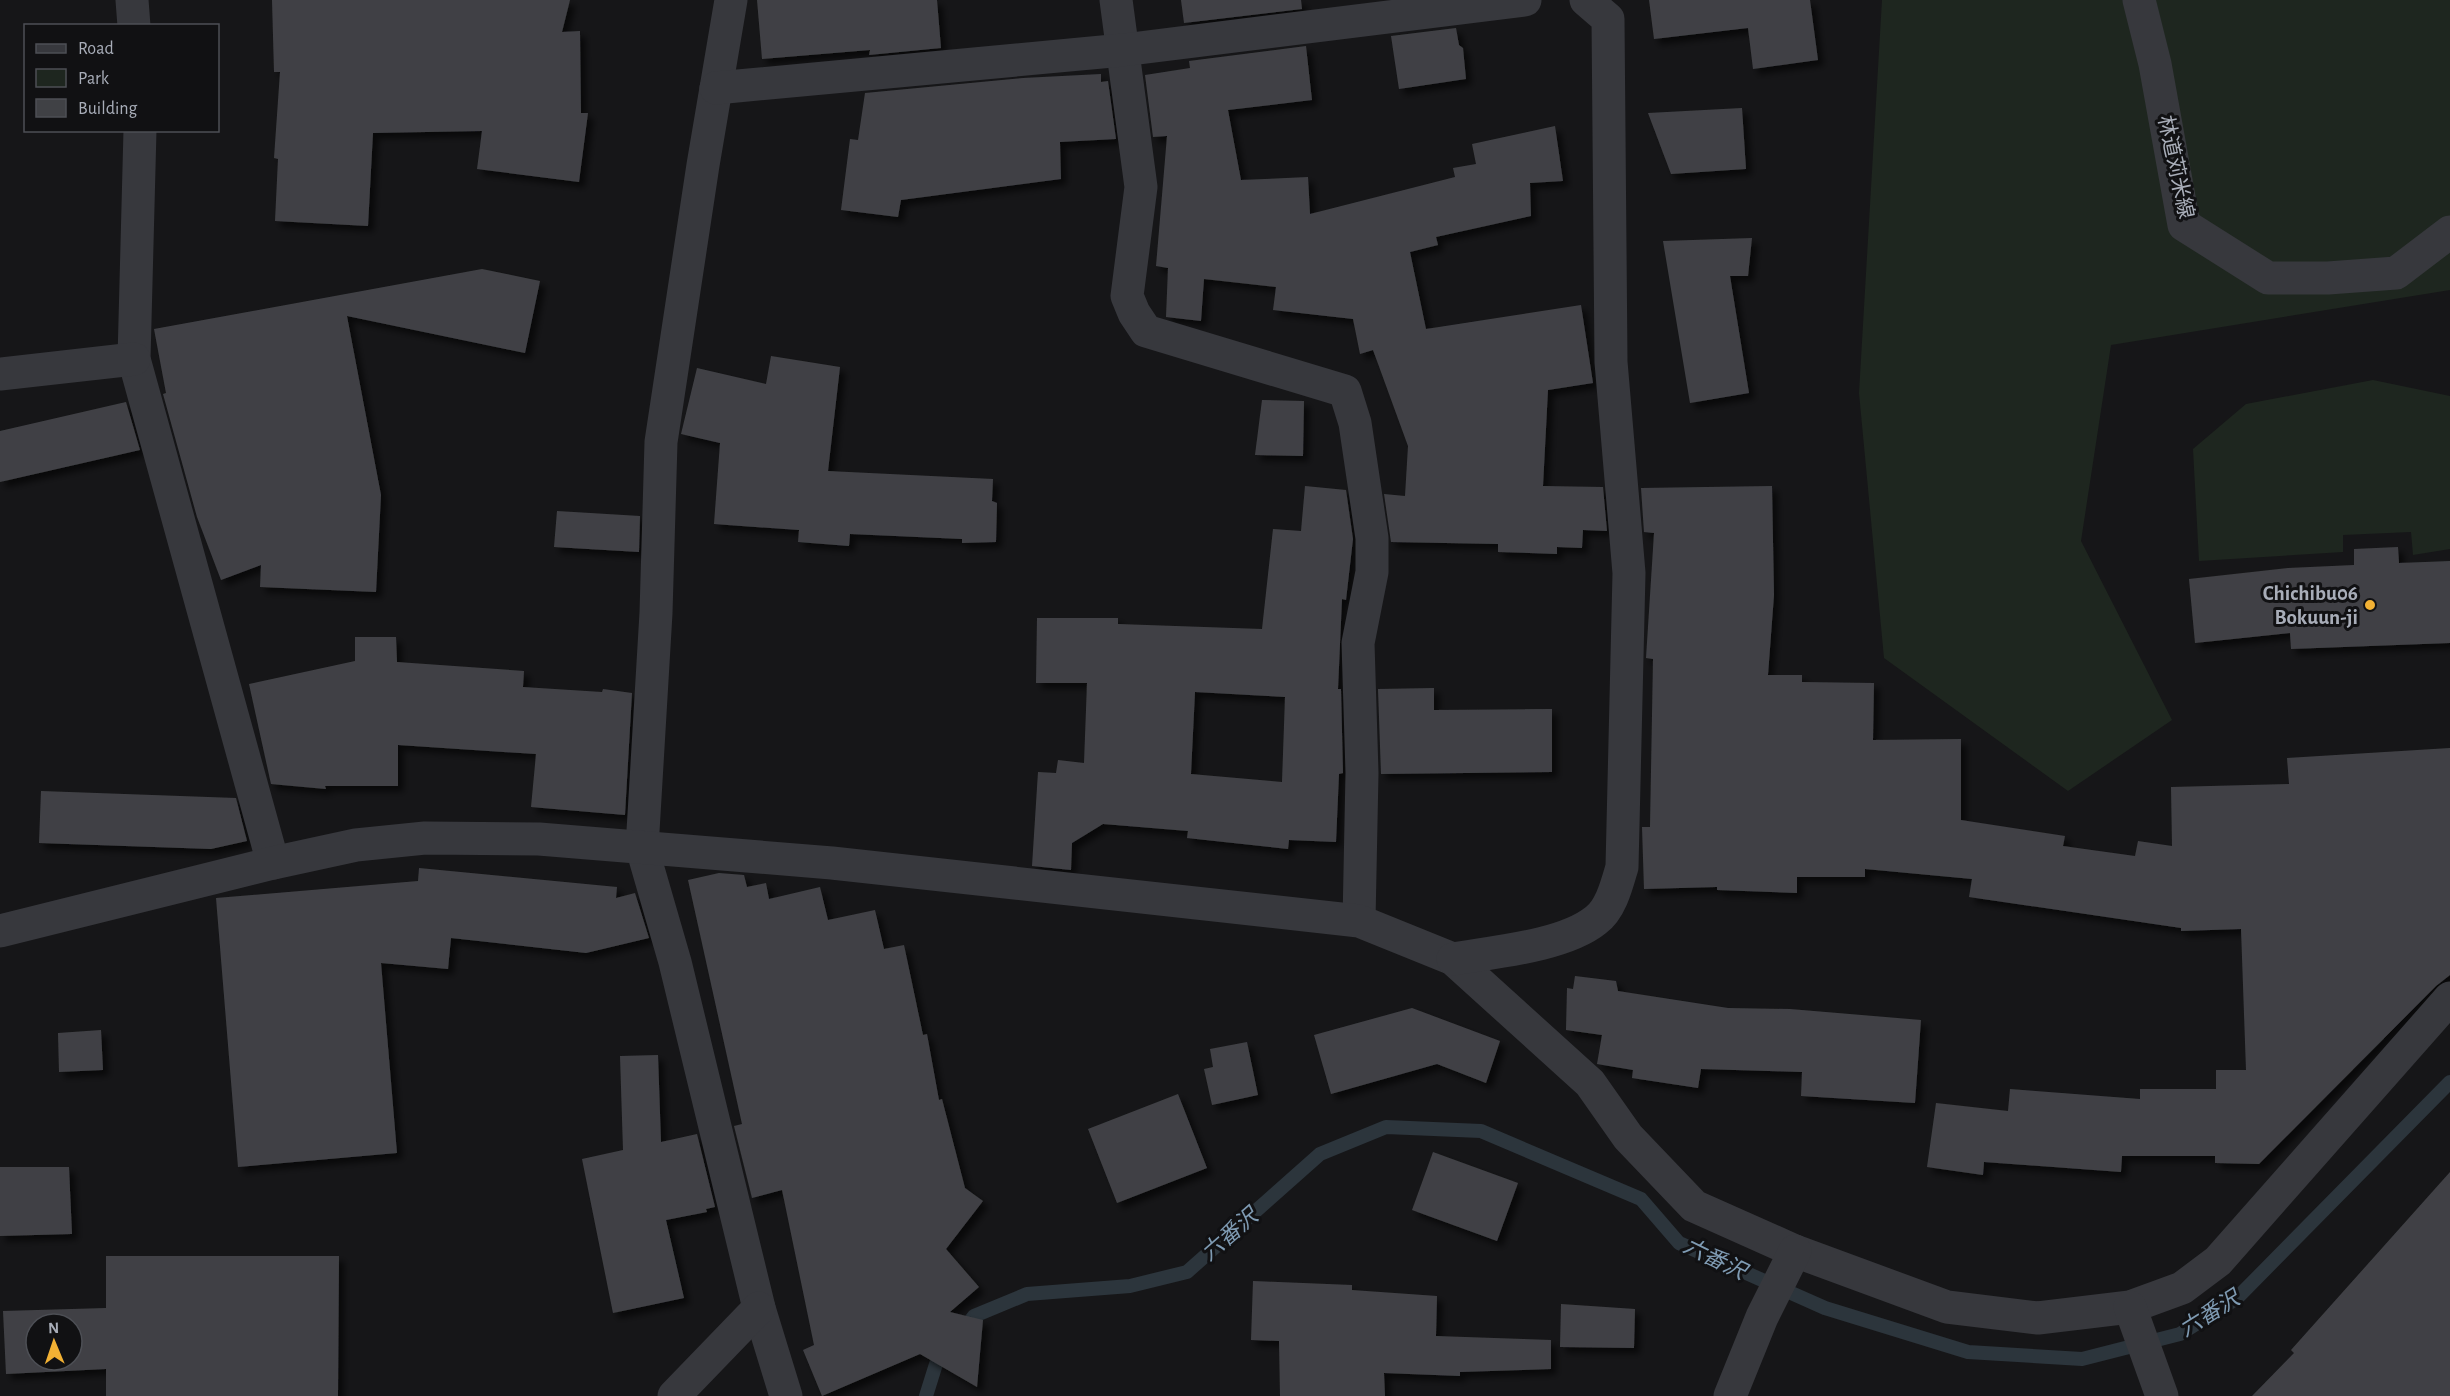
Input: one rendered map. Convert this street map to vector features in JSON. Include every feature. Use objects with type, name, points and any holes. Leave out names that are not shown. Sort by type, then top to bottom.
[{"type":"street","points":[[132,0],[135,24]]},
{"type":"street","points":[[731,0],[662,442],[656,613],[642,848],[675,962],[759,1308],[786,1396]]},
{"type":"street","points":[[1116,0],[1141,187],[1127,296],[1134,313],[1146,331],[1345,391],[1355,423],[1372,537],[1372,572],[1358,643],[1362,773],[1359,921]]},
{"type":"street","points":[[716,88],[1122,50],[1526,0]]},
{"type":"street","points":[[1453,959],[1549,943],[1597,920],[1614,895],[1622,867],[1629,573],[1611,362],[1608,19],[1586,0]]},
{"type":"street","name":"林道苅米線","points":[[2139,0],[2155,64],[2184,225],[2268,278],[2328,278],[2396,273],[2450,232]]},
{"type":"street","points":[[140,132],[134,359],[273,862]]},
{"type":"street","points":[[0,374],[134,359]]},
{"type":"street","points":[[0,931],[273,862],[356,845],[425,838],[539,838],[832,863],[1359,921],[1453,959],[1590,1083],[1628,1137],[1694,1206],[1791,1260],[1947,1307],[2038,1318],[2130,1307],[2182,1288],[2217,1261],[2450,998]]},
{"type":"street","points":[[1730,1396],[1762,1317],[1791,1260]]},
{"type":"street","points":[[2130,1307],[2162,1396]]},
{"type":"street","points":[[674,1396],[759,1308]]},
{"type":"green space","points":[[1882,0],[2450,0],[2450,290],[2111,345],[2081,541],[2172,720],[2068,791],[1884,658],[1859,393]]},
{"type":"green space","points":[[2373,380],[2450,396],[2450,549],[2413,555],[2411,532],[2343,535],[2343,552],[2199,561],[2193,449],[2246,404]]},
{"type":"building","points":[[272,0],[570,0],[562,32],[580,31],[581,113],[588,113],[579,182],[477,169],[482,131],[373,133],[368,226],[275,221],[278,159],[274,158],[280,72],[274,72]]},
{"type":"building","points":[[757,0],[937,0],[941,48],[869,55],[870,50],[762,59]]},
{"type":"building","points":[[1181,0],[1301,0],[1302,9],[1184,23]]},
{"type":"building","points":[[1649,0],[1810,0],[1818,60],[1753,69],[1748,28],[1654,39]]},
{"type":"building","points":[[1456,28],[1459,45],[1463,48],[1466,79],[1399,89],[1391,36]]},
{"type":"building","points":[[1306,46],[1312,100],[1228,110],[1241,180],[1308,177],[1310,214],[1455,177],[1453,168],[1476,164],[1472,144],[1555,126],[1563,181],[1530,183],[1531,216],[1436,237],[1438,245],[1410,252],[1426,329],[1581,305],[1593,383],[1548,390],[1543,486],[1603,487],[1607,531],[1583,530],[1582,548],[1557,547],[1557,554],[1498,552],[1498,544],[1391,542],[1384,494],[1405,496],[1408,446],[1373,350],[1360,354],[1353,319],[1273,310],[1276,287],[1204,279],[1201,321],[1166,317],[1168,268],[1156,266],[1167,136],[1153,137],[1145,75],[1190,68],[1189,61]]},
{"type":"building","points":[[1101,74],[1101,82],[1108,81],[1116,139],[1060,142],[1061,179],[901,200],[898,217],[841,210],[850,139],[858,140],[865,93],[1023,78]]},
{"type":"building","points":[[1742,108],[1746,169],[1671,174],[1648,113]]},
{"type":"building","points":[[1752,238],[1748,276],[1730,276],[1749,393],[1690,403],[1663,241]]},
{"type":"building","points":[[482,269],[540,281],[525,353],[347,316],[381,495],[376,592],[260,587],[261,565],[221,580],[197,517],[163,394],[166,393],[154,329]]},
{"type":"building","points":[[771,356],[840,367],[828,471],[993,479],[992,501],[997,503],[996,542],[962,543],[962,539],[850,534],[849,546],[798,542],[799,530],[714,524],[720,443],[681,434],[697,368],[766,384]]},
{"type":"building","points":[[1262,400],[1304,401],[1303,456],[1255,455]]},
{"type":"building","points":[[126,402],[140,450],[0,482],[0,431]]},
{"type":"building","points":[[1305,486],[1346,490],[1353,539],[1346,600],[1342,599],[1338,689],[1341,689],[1343,773],[1339,774],[1336,842],[1289,840],[1288,849],[1187,838],[1188,831],[1103,824],[1072,843],[1071,870],[1032,866],[1038,772],[1056,773],[1058,760],[1084,763],[1087,683],[1036,683],[1037,618],[1118,618],[1118,624],[1262,629],[1273,529],[1301,531]],"holes":[[[1195,692],[1285,697],[1282,782],[1191,774]]]},
{"type":"building","points":[[1772,486],[1774,595],[1768,675],[1802,675],[1802,682],[1874,683],[1873,740],[1961,739],[1961,820],[2065,836],[2063,846],[2135,856],[2138,841],[2172,846],[2171,787],[2289,784],[2287,758],[2450,748],[2450,975],[2436,986],[2259,1164],[2215,1163],[2215,1156],[2122,1156],[2121,1172],[1984,1162],[1983,1175],[1927,1167],[1936,1103],[2008,1111],[2010,1089],[2140,1099],[2140,1089],[2216,1089],[2216,1070],[2246,1070],[2241,929],[2181,931],[2181,928],[1969,897],[1972,879],[1865,869],[1865,877],[1797,877],[1797,893],[1717,890],[1717,887],[1644,889],[1642,827],[1650,827],[1653,659],[1646,658],[1654,533],[1644,532],[1641,488]]},
{"type":"building","points":[[557,511],[640,516],[639,552],[554,547]]},
{"type":"building","name":"Chichibu06 Bokuun-ji","points":[[2398,547],[2399,563],[2450,561],[2450,643],[2291,649],[2290,633],[2195,643],[2189,579],[2288,568],[2354,565],[2354,549]]},
{"type":"building","points":[[355,637],[396,637],[397,662],[524,671],[523,687],[602,692],[603,689],[632,693],[625,815],[531,807],[536,754],[398,745],[398,786],[325,786],[326,789],[271,784],[249,684],[355,661]]},
{"type":"building","points":[[1434,688],[1434,710],[1552,709],[1552,772],[1381,774],[1378,689]]},
{"type":"building","points":[[41,791],[236,798],[247,841],[211,849],[39,843]]},
{"type":"building","points":[[419,868],[617,887],[616,898],[635,893],[649,938],[586,953],[451,938],[448,969],[381,963],[397,1153],[238,1167],[216,898],[418,881]]},
{"type":"building","points":[[719,873],[744,875],[747,887],[766,883],[769,899],[820,887],[828,920],[875,910],[884,949],[904,945],[923,1035],[927,1034],[939,1100],[942,1099],[965,1188],[983,1201],[946,1249],[979,1287],[950,1312],[983,1320],[977,1387],[920,1354],[822,1396],[803,1350],[814,1345],[782,1190],[752,1198],[734,1126],[742,1124],[688,880]]},
{"type":"building","points":[[1575,976],[1616,981],[1618,991],[1728,1008],[1790,1009],[1921,1020],[1915,1103],[1801,1096],[1802,1072],[1701,1069],[1698,1088],[1632,1078],[1633,1070],[1597,1064],[1602,1035],[1566,1030],[1567,988],[1573,989]]},
{"type":"building","points":[[1412,1008],[1500,1041],[1486,1083],[1437,1064],[1331,1094],[1314,1035]]},
{"type":"building","points":[[101,1030],[103,1070],[59,1072],[58,1033]]},
{"type":"building","points":[[1247,1042],[1258,1095],[1212,1105],[1204,1069],[1213,1067],[1210,1049]]},
{"type":"building","points":[[658,1055],[661,1142],[697,1134],[715,1207],[706,1209],[707,1212],[666,1220],[684,1298],[613,1313],[582,1159],[623,1150],[620,1056]]},
{"type":"building","points":[[1178,1094],[1207,1168],[1117,1203],[1088,1129]]},
{"type":"building","points":[[1433,1152],[1518,1183],[1497,1241],[1412,1210]]},
{"type":"building","points":[[0,1167],[69,1167],[72,1234],[0,1236]]},
{"type":"building","points":[[2450,1172],[2450,1396],[2252,1396],[2294,1353],[2291,1350]]},
{"type":"building","points":[[106,1256],[339,1256],[338,1396],[106,1396],[106,1369],[84,1370],[84,1312],[24,1312],[24,1372],[46,1372],[6,1374],[3,1311],[106,1308]]},
{"type":"building","points":[[1253,1281],[1352,1285],[1352,1290],[1437,1296],[1436,1336],[1551,1340],[1551,1369],[1460,1372],[1460,1376],[1384,1373],[1385,1396],[1280,1396],[1279,1341],[1251,1340]]},
{"type":"building","points":[[1561,1304],[1635,1309],[1634,1348],[1560,1347]]},
{"type":"waterway","name":"六番沢","points":[[962,1332],[974,1316],[1027,1294],[1130,1286],[1187,1272],[1320,1154],[1386,1127],[1481,1131],[1641,1199],[1679,1243],[1825,1308],[1968,1352],[2082,1359],[2180,1334],[2237,1298],[2450,1082]]},
{"type":"waterway","name":"六番沢","points":[[926,1396],[936,1364],[948,1349]]},
{"type":"place","name":"Chichibu06 Bokuun-ji","points":[[2370,605]]}]
